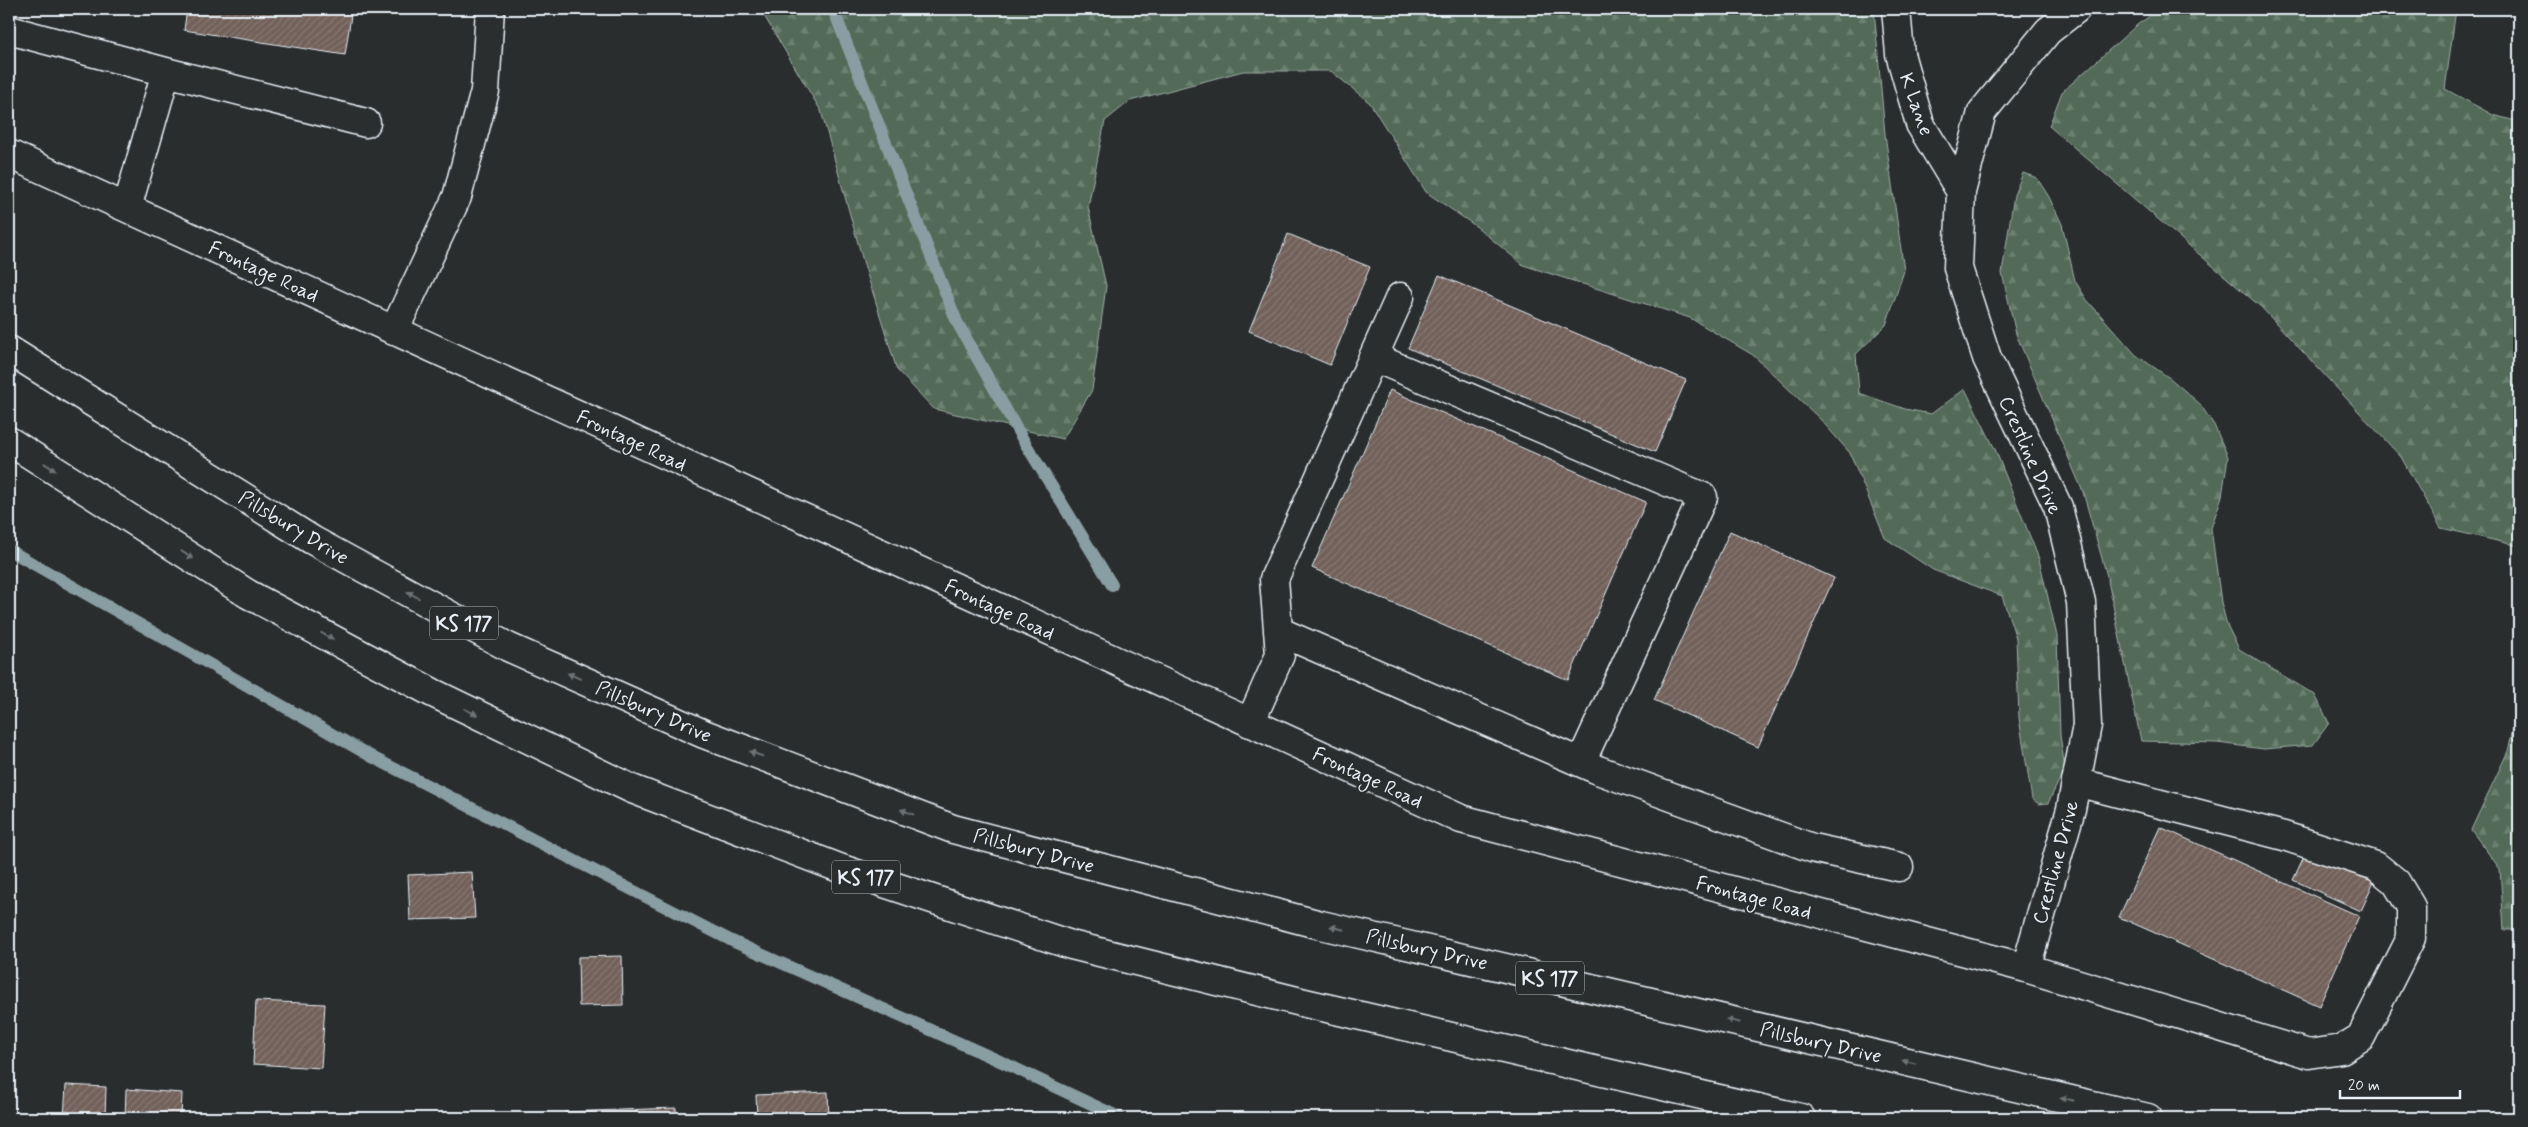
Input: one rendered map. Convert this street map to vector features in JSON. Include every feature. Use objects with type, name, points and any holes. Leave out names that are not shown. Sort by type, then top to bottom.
[{"type":"main road","points":[[394,331],[457,197],[485,90],[490,9]]},
{"type":"main road","name":"K Lane","points":[[1896,9],[1900,54],[1920,124],[1961,192]]},
{"type":"main road","name":"Crestline Drive","points":[[2026,968],[2071,809],[2087,725],[2082,602],[2058,507],[1987,358],[1958,268],[1961,192],[1982,112],[2048,31],[2076,9]]},
{"type":"main road","points":[[9,30],[366,123]]},
{"type":"main road","points":[[127,208],[166,72]]},
{"type":"main road","name":"Frontage Road","points":[[9,154],[1461,819],[2026,968],[2309,1054],[2342,1049],[2360,1037],[2411,938],[2410,908],[2396,882],[2376,866],[2284,836],[2076,782]]},
{"type":"main road","points":[[1250,723],[1280,655],[1274,579],[1400,298]]},
{"type":"main road","name":"Pillsbury Drive","points":[[9,350],[312,540],[508,647],[704,734],[953,829],[1321,925],[2148,1118]]},
{"type":"main road","points":[[1373,357],[1703,497],[1581,762]]},
{"type":"main road","name":"KS 177","points":[[9,441],[248,594],[433,693],[632,789],[842,870],[1071,945],[1305,1003],[1801,1118]]},
{"type":"main road","points":[[1278,631],[1581,762],[1812,848],[1898,867]]},
{"type":"green space","points":[[760,9],[1874,9],[1885,134],[1904,271],[1886,325],[1856,354],[1859,393],[1905,409],[1931,414],[1965,389],[1995,449],[2039,559],[2057,636],[2060,735],[2065,769],[2048,803],[2039,804],[2032,799],[2019,718],[2016,638],[2002,596],[1933,570],[1885,538],[1850,453],[1821,420],[1753,355],[1690,318],[1523,265],[1477,227],[1426,192],[1370,103],[1331,71],[1243,71],[1130,101],[1105,121],[1088,207],[1106,286],[1092,390],[1063,439],[934,409],[897,370],[863,261],[821,111]]},
{"type":"green space","points":[[2160,9],[2456,9],[2445,89],[2493,115],[2519,122],[2519,546],[2441,528],[2401,457],[2261,307],[2049,126],[2062,92],[2137,25]]},
{"type":"green space","points":[[2023,173],[2037,178],[2049,197],[2062,224],[2075,281],[2087,300],[2136,355],[2171,379],[2200,404],[2214,425],[2228,457],[2222,496],[2211,528],[2221,602],[2227,625],[2239,649],[2315,695],[2329,723],[2313,745],[2264,749],[2217,743],[2141,741],[2107,576],[2083,492],[2016,334],[2002,273],[2014,195]]},
{"type":"green space","points":[[2519,702],[2519,930],[2504,930],[2500,869],[2471,830],[2508,751]]},
{"type":"building","points":[[187,9],[352,9],[345,55],[184,30]]},
{"type":"building","points":[[1288,234],[1370,267],[1330,365],[1249,331]]},
{"type":"building","points":[[1439,275],[1686,380],[1655,452],[1408,348]]},
{"type":"building","points":[[1390,390],[1646,502],[1568,680],[1312,568]]},
{"type":"building","points":[[1730,531],[1834,578],[1758,747],[1654,700]]},
{"type":"building","points":[[2160,827],[2359,916],[2319,1006],[2119,917]]},
{"type":"building","points":[[2306,852],[2374,882],[2361,911],[2293,880]]},
{"type":"building","points":[[472,872],[475,918],[410,920],[408,875]]},
{"type":"building","points":[[622,956],[623,1005],[579,1006],[578,957]]},
{"type":"building","points":[[256,1001],[325,1004],[321,1068],[253,1064]]},
{"type":"building","points":[[66,1085],[106,1087],[105,1118],[64,1118]]},
{"type":"building","points":[[126,1089],[182,1093],[181,1118],[125,1118]]},
{"type":"building","points":[[828,1092],[829,1118],[757,1118],[756,1095]]},
{"type":"building","points":[[676,1108],[676,1118],[565,1118],[565,1112]]},
{"type":"waterway","points":[[833,9],[957,322],[1019,433],[1112,585]]},
{"type":"waterway","points":[[9,550],[374,758],[732,941],[1002,1062],[1121,1118]]}]
